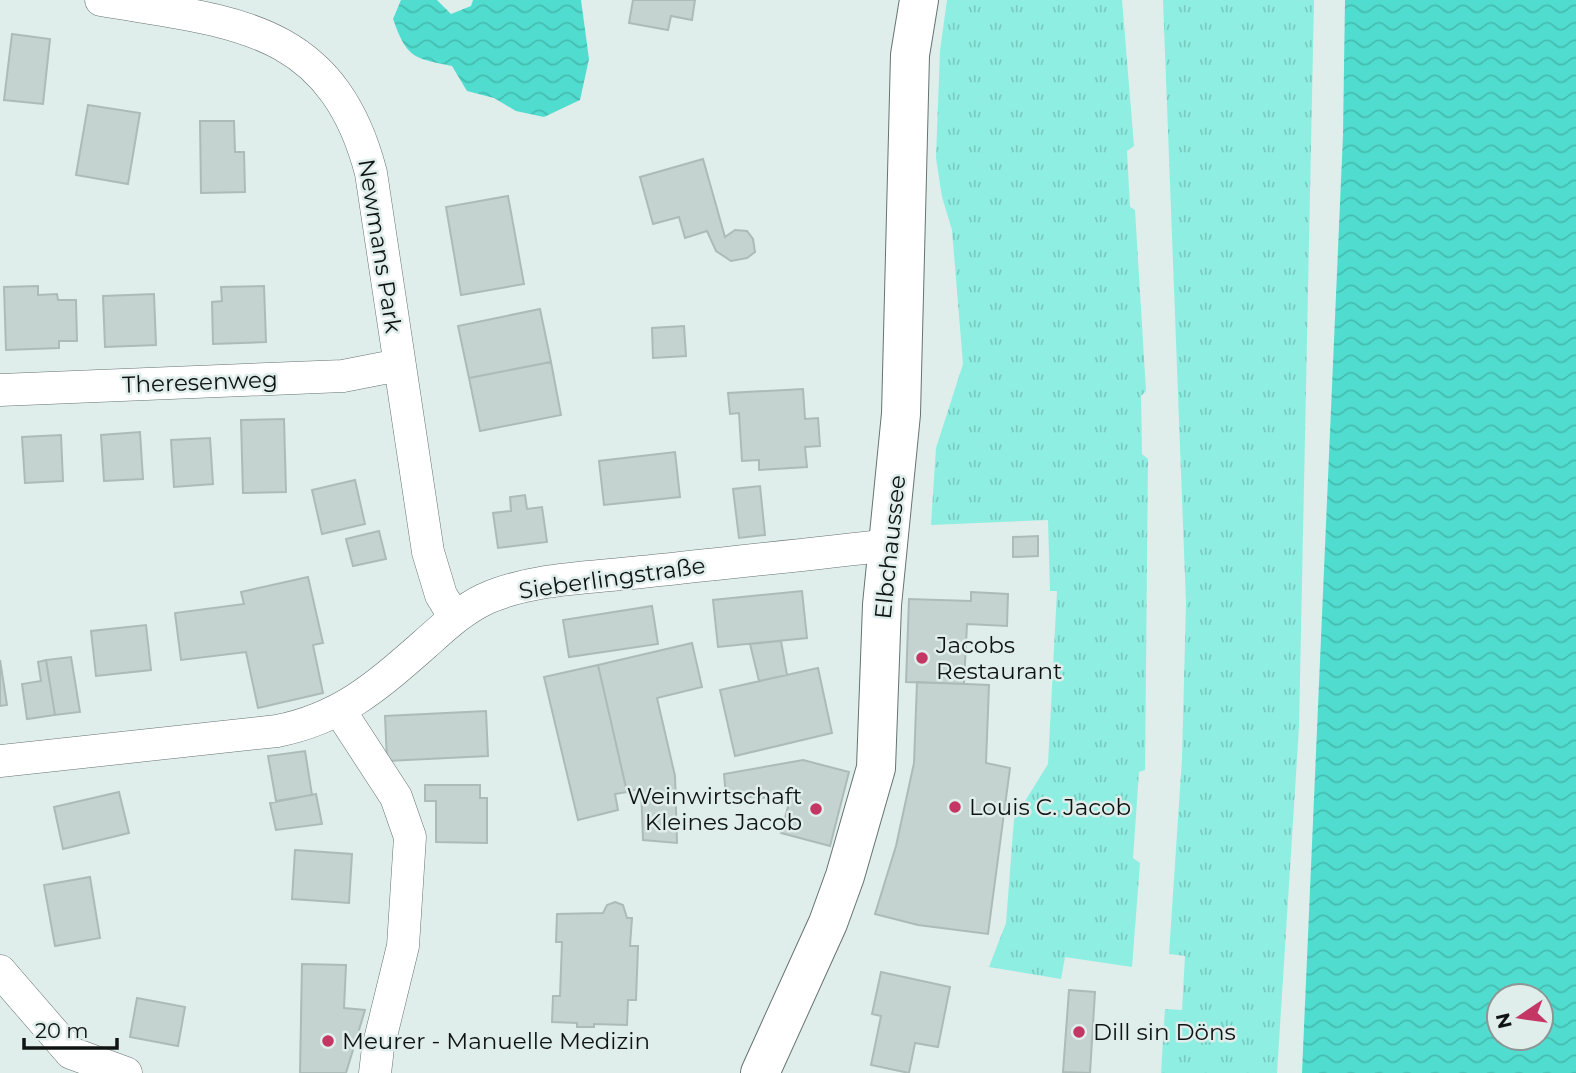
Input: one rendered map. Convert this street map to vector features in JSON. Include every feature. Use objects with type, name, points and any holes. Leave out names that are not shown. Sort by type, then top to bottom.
[{"type":"main road","name":"Elbchaussee","points":[[760,1073],[828,923],[870,798],[880,736],[882,605],[901,414],[910,55],[919,0]]},
{"type":"street","name":"Newmans Park","points":[[100,0],[239,24],[287,47],[336,93],[359,131],[371,173],[428,552],[441,595],[455,618]]},
{"type":"street","name":"Theresenweg","points":[[0,390],[343,376],[399,365]]},
{"type":"street","name":"Sieberlingstraße","points":[[0,761],[277,731],[309,724],[340,711],[388,677],[455,618],[484,600],[516,589],[546,583],[889,545]]},
{"type":"street","points":[[340,711],[396,797],[410,837],[403,946],[378,1048],[375,1073]]},
{"type":"street","points":[[0,971],[71,1053],[126,1073]]},
{"type":"green space","points":[[947,0],[1122,0],[1134,146],[1127,151],[1130,207],[1135,210],[1146,391],[1141,396],[1142,454],[1148,459],[1145,770],[1139,772],[1133,858],[1140,863],[1132,967],[1065,957],[1061,979],[989,967],[1006,923],[1014,819],[1048,764],[1057,591],[1050,591],[1048,520],[931,525],[936,448],[963,364],[952,230],[942,197],[936,158],[940,51]]},
{"type":"green space","points":[[1163,0],[1314,0],[1299,727],[1277,1073],[1161,1073],[1165,1009],[1182,1010],[1185,956],[1169,954],[1182,759],[1186,603]]},
{"type":"water","points":[[401,0],[437,0],[451,14],[471,6],[473,0],[581,0],[589,59],[580,100],[544,117],[516,111],[494,98],[467,91],[452,66],[420,58],[408,49],[393,19]]},
{"type":"water","points":[[1345,0],[1576,0],[1576,1073],[1302,1073],[1343,135]]},
{"type":"building","points":[[633,0],[695,0],[692,20],[671,16],[668,30],[629,23]]},
{"type":"building","points":[[12,34],[50,39],[43,104],[4,100]]},
{"type":"building","points":[[88,105],[140,113],[128,184],[76,175]]},
{"type":"building","points":[[200,121],[234,121],[235,152],[244,152],[245,192],[201,193]]},
{"type":"building","points":[[703,159],[725,237],[735,230],[747,231],[753,239],[755,252],[747,258],[731,261],[716,251],[707,231],[685,238],[679,217],[653,224],[640,177]]},
{"type":"building","points":[[508,196],[524,284],[461,295],[446,207]]},
{"type":"building","points":[[38,286],[38,295],[57,294],[58,300],[76,300],[77,341],[59,341],[59,348],[6,350],[4,287]]},
{"type":"building","points":[[264,286],[266,342],[213,344],[212,302],[222,301],[221,287]]},
{"type":"building","points":[[154,294],[156,345],[105,347],[103,296]]},
{"type":"building","points":[[540,309],[551,362],[469,378],[458,326]]},
{"type":"building","points":[[684,326],[686,356],[653,358],[652,328]]},
{"type":"building","points":[[551,362],[561,415],[480,431],[469,378]]},
{"type":"building","points":[[803,389],[805,419],[818,418],[820,446],[805,447],[807,467],[759,470],[759,460],[742,461],[739,413],[730,414],[728,393]]},
{"type":"building","points":[[284,419],[286,492],[243,493],[241,420]]},
{"type":"building","points":[[140,432],[143,479],[104,481],[101,435]]},
{"type":"building","points":[[61,435],[63,481],[25,483],[22,437]]},
{"type":"building","points":[[210,438],[213,484],[174,487],[171,440]]},
{"type":"building","points":[[675,452],[680,497],[604,505],[599,461]]},
{"type":"building","points":[[355,480],[365,524],[322,534],[312,490]]},
{"type":"building","points":[[760,486],[765,535],[739,538],[733,489]]},
{"type":"building","points":[[525,495],[527,509],[542,507],[547,542],[498,548],[493,513],[511,511],[510,497]]},
{"type":"building","points":[[379,531],[386,559],[353,566],[346,539]]},
{"type":"building","points":[[1038,536],[1038,556],[1013,557],[1013,537]]},
{"type":"building","points":[[308,577],[323,643],[313,645],[323,693],[258,708],[246,652],[181,660],[175,613],[244,604],[241,592]]},
{"type":"building","points":[[802,591],[807,638],[718,647],[713,600]]},
{"type":"building","points":[[971,592],[1008,594],[1007,626],[967,624],[964,684],[906,682],[909,599],[971,601]]},
{"type":"building","points":[[652,606],[658,644],[569,657],[563,620]]},
{"type":"building","points":[[146,625],[151,670],[96,676],[91,631]]},
{"type":"building","points":[[781,641],[787,675],[759,681],[750,644]]},
{"type":"building","points":[[692,643],[702,687],[657,698],[675,776],[677,843],[643,840],[641,788],[627,792],[598,665]]},
{"type":"building","points":[[71,657],[80,712],[55,715],[46,660]]},
{"type":"building","points":[[0,660],[7,705],[0,706]]},
{"type":"building","points":[[46,660],[55,715],[27,719],[22,684],[41,681],[38,662]]},
{"type":"building","points":[[598,665],[627,792],[615,794],[618,810],[578,820],[544,677]]},
{"type":"building","points":[[818,668],[832,733],[735,756],[720,690]]},
{"type":"building","name":"Louis C. Jacob","points":[[917,682],[989,685],[986,763],[1010,768],[988,934],[918,925],[875,914],[896,846],[914,763]]},
{"type":"building","points":[[486,711],[488,756],[387,761],[385,716]]},
{"type":"building","points":[[305,751],[312,795],[276,801],[268,756]]},
{"type":"building","points":[[803,760],[849,772],[830,846],[781,833],[790,799],[726,796],[724,774]]},
{"type":"building","points":[[425,785],[480,785],[480,798],[487,798],[487,843],[436,842],[436,801],[425,801]]},
{"type":"building","points":[[119,792],[129,833],[63,849],[54,807]]},
{"type":"building","points":[[316,794],[322,824],[276,830],[270,803]]},
{"type":"building","points":[[295,850],[352,854],[349,903],[292,899]]},
{"type":"building","points":[[90,877],[100,938],[55,946],[44,885]]},
{"type":"building","points":[[615,902],[623,905],[627,918],[632,918],[630,946],[638,946],[636,1000],[628,1000],[627,1025],[594,1024],[594,1027],[577,1027],[577,1023],[552,1022],[553,996],[560,996],[562,942],[556,942],[557,914],[603,913],[607,905]]},
{"type":"building","name":"Meurer - Manuelle Medizin","points":[[302,964],[346,965],[344,1008],[365,1010],[346,1073],[300,1073]]},
{"type":"building","points":[[881,972],[950,987],[938,1047],[915,1043],[909,1073],[871,1065],[881,1016],[872,1014]]},
{"type":"building","points":[[1069,990],[1095,992],[1090,1073],[1063,1072]]},
{"type":"building","points":[[137,998],[185,1007],[178,1046],[130,1037]]},
{"type":"place","name":"Jacobs Restaurant","points":[[922,658]]},
{"type":"place","name":"Louis C. Jacob","points":[[955,807]]},
{"type":"place","name":"Weinwirtschaft Kleines Jacob","points":[[816,809]]},
{"type":"place","name":"Dill sin Döns","points":[[1079,1032]]},
{"type":"place","name":"Meurer - Manuelle Medizin","points":[[328,1041]]}]
